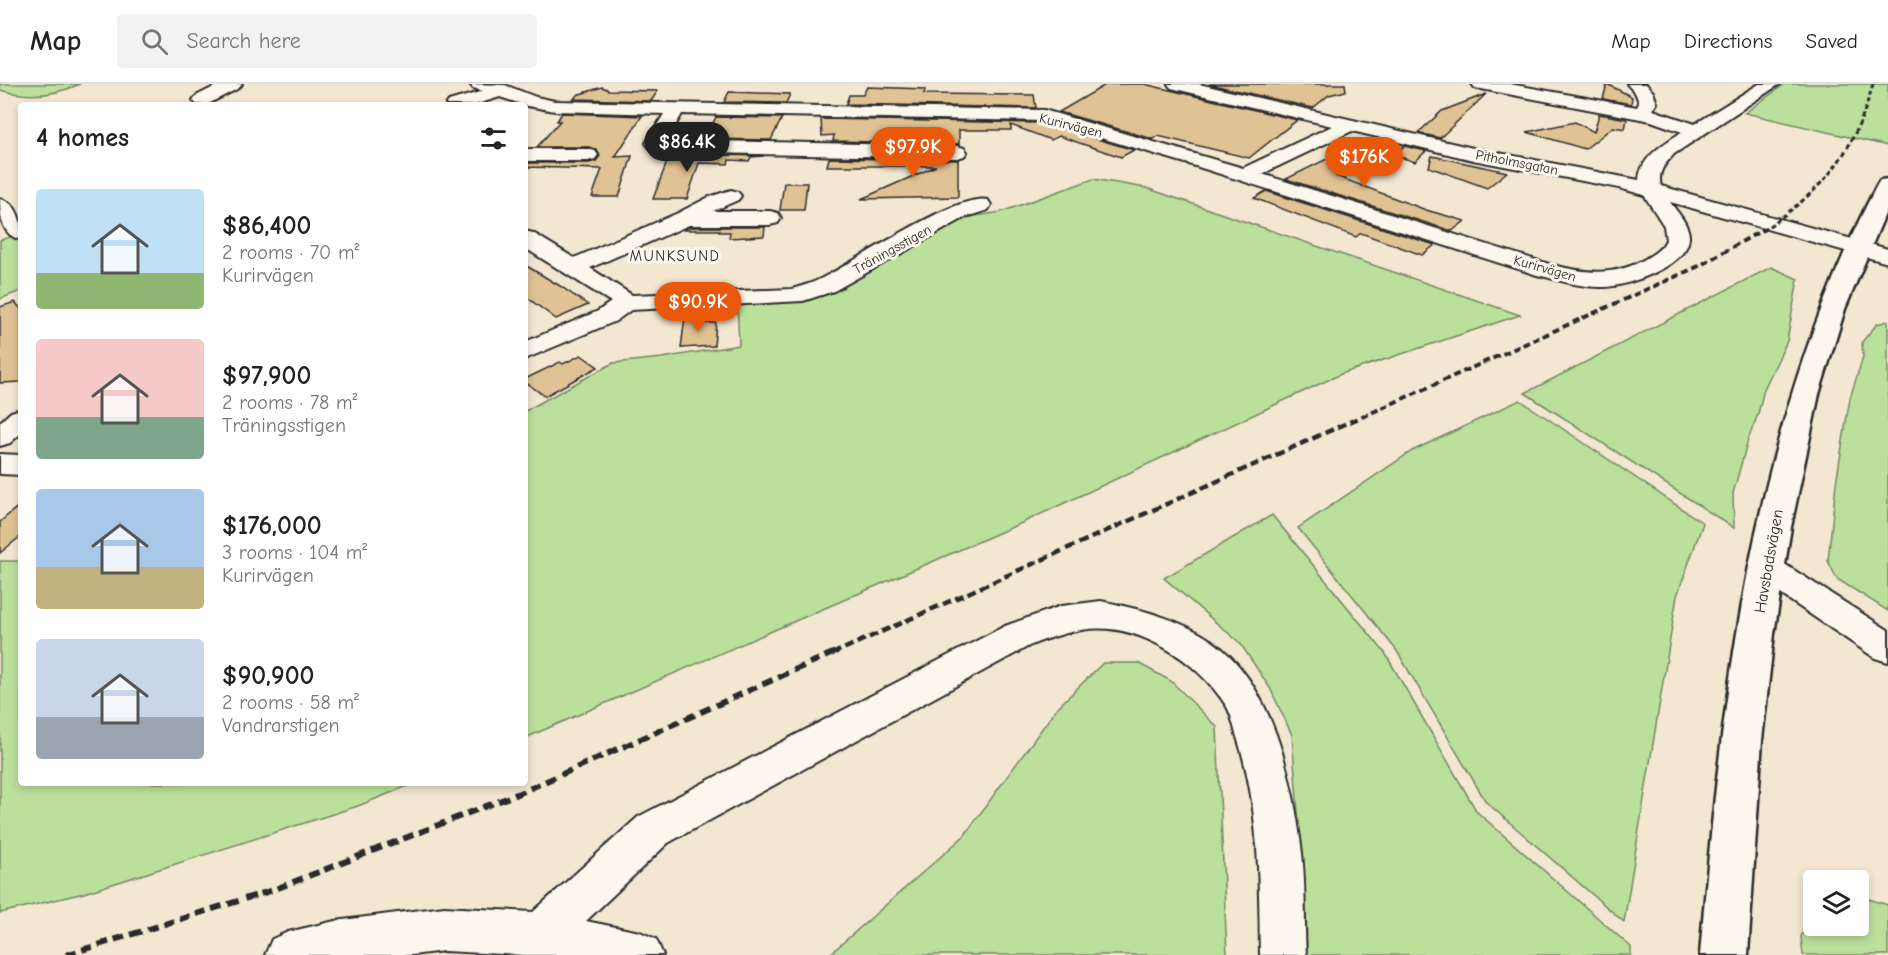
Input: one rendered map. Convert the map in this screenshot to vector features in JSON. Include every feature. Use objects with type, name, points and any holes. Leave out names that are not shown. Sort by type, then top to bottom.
[{"type":"main road","name":"Havsbadsvägen","points":[[1724,955],[1731,837],[1748,680],[1785,469],[1809,376],[1838,288],[1888,184]]},
{"type":"street","points":[[202,100],[234,84]]},
{"type":"street","name":"Kurirvägen","points":[[479,84],[543,105],[676,108],[817,105],[1044,116],[1245,175],[1545,270],[1603,282],[1633,275],[1672,251],[1678,238],[1675,226],[1651,189]]},
{"type":"street","points":[[464,102],[523,84]]},
{"type":"street","points":[[1481,84],[1643,113],[1678,122],[1697,131]]},
{"type":"street","points":[[1636,84],[1644,92],[1648,103],[1643,113]]},
{"type":"street","points":[[1651,189],[1648,176],[1655,162],[1667,150],[1772,84]]},
{"type":"street","name":"Pitholmsgatan","points":[[1191,85],[1473,154],[1651,189],[1888,256]]},
{"type":"street","points":[[806,156],[817,105]]},
{"type":"street","points":[[676,108],[656,143],[663,146],[806,156],[957,152]]},
{"type":"street","points":[[1245,175],[1349,125]]},
{"type":"street","points":[[528,155],[588,155]]},
{"type":"street","points":[[574,267],[731,196]]},
{"type":"street","points":[[0,205],[18,231]]},
{"type":"street","name":"Träningsstigen","points":[[626,303],[784,297],[805,294],[826,286],[958,212],[980,205]]},
{"type":"street","points":[[686,218],[771,218]]},
{"type":"street","points":[[0,243],[18,236]]},
{"type":"street","points":[[528,240],[619,296],[626,303],[607,316],[528,350]]},
{"type":"street","points":[[0,437],[18,421]]},
{"type":"street","points":[[0,464],[18,465]]},
{"type":"street","points":[[1766,568],[1888,648]]},
{"type":"street","points":[[541,934],[653,830],[1017,636],[1061,619],[1101,614],[1141,622],[1200,651],[1223,674],[1245,703],[1265,762],[1280,846],[1283,955]]},
{"type":"street","points":[[288,955],[334,943],[444,929],[541,934],[640,955]]},
{"type":"green space","points":[[0,84],[80,84],[60,91],[31,95],[0,90]]},
{"type":"green space","points":[[1785,84],[1888,84],[1888,146],[1745,113]]},
{"type":"green space","points":[[1093,179],[1146,188],[1520,315],[1341,374],[1024,522],[528,737],[528,409],[613,363],[662,358],[739,345],[737,300],[768,298],[838,279],[957,219],[1001,212]]},
{"type":"green space","points":[[18,235],[18,292],[0,299],[0,240]]},
{"type":"green space","points":[[1771,267],[1798,279],[1787,341],[1764,389],[1733,493],[1734,528],[1525,393]]},
{"type":"green space","points":[[1888,321],[1888,611],[1837,579],[1828,561],[1836,483],[1850,398],[1863,357],[1862,342],[1877,324]]},
{"type":"green space","points":[[1520,400],[1703,523],[1677,596],[1624,922],[1486,802],[1397,651],[1298,528],[1412,451]]},
{"type":"green space","points":[[1272,515],[1385,653],[1477,812],[1631,947],[1631,955],[1303,955],[1299,826],[1292,735],[1270,688],[1240,643],[1164,578]]},
{"type":"green space","points":[[0,561],[18,561],[18,786],[408,786],[358,806],[84,893],[0,913]]},
{"type":"green space","points":[[1103,663],[1138,663],[1171,681],[1217,727],[1227,955],[829,955],[964,836],[1057,708]]},
{"type":"green space","points":[[1869,899],[1888,905],[1888,955],[1803,955],[1801,937],[1803,930],[1803,936],[1869,936]]},
{"type":"building","points":[[1107,84],[1144,84],[1297,120],[1249,158],[1158,136],[1153,139],[1059,112]]},
{"type":"building","points":[[1209,84],[1345,84],[1346,91],[1329,95],[1313,108]]},
{"type":"building","points":[[1607,84],[1632,97],[1631,104],[1603,99]]},
{"type":"building","points":[[602,87],[609,90],[658,91],[651,101],[574,99],[577,95]]},
{"type":"building","points":[[867,87],[925,89],[924,94],[1034,95],[1036,108],[846,104],[849,95],[863,95]]},
{"type":"building","points":[[729,92],[790,94],[786,103],[724,102]]},
{"type":"building","points":[[1486,94],[1440,138],[1418,133],[1442,111]]},
{"type":"building","points":[[562,113],[642,116],[615,157],[632,156],[619,197],[592,197],[602,169],[528,167],[529,163],[589,163],[596,161],[600,156],[597,150],[589,147],[537,147],[560,121],[557,121]]},
{"type":"building","points":[[1599,114],[1627,119],[1625,129],[1613,127],[1585,149],[1527,132],[1575,122],[1594,132]]},
{"type":"building","points":[[716,117],[782,118],[771,140],[705,139]]},
{"type":"building","points":[[821,119],[1043,123],[1134,150],[1121,157],[1059,136],[1051,140],[1011,125],[1011,130],[959,130],[959,144],[833,141],[834,135],[822,136]]},
{"type":"building","points":[[1355,145],[1380,154],[1336,176],[1426,210],[1465,221],[1452,231],[1286,179]]},
{"type":"building","points":[[1404,146],[1426,151],[1415,162],[1394,155]]},
{"type":"building","points":[[670,154],[764,156],[751,157],[749,161],[729,160],[728,164],[699,163],[687,199],[653,199]]},
{"type":"building","points":[[1432,156],[1507,172],[1487,188],[1429,167]]},
{"type":"building","points":[[829,158],[958,160],[958,197],[861,199],[936,166],[827,166]]},
{"type":"building","points":[[784,183],[807,183],[804,210],[780,210]]},
{"type":"building","points":[[1266,191],[1435,245],[1422,255],[1361,233],[1356,237],[1254,198]]},
{"type":"building","points":[[689,227],[765,227],[764,236],[729,238],[730,232],[719,232],[720,230],[683,230]]},
{"type":"building","points":[[528,267],[588,305],[556,319],[528,298]]},
{"type":"building","points":[[15,302],[18,306],[18,382],[0,383],[0,307]]},
{"type":"building","points":[[704,316],[704,323],[716,323],[714,346],[681,348],[685,317]]},
{"type":"building","points":[[581,355],[598,367],[545,396],[528,384],[528,378],[560,362],[563,364]]},
{"type":"building","points":[[18,507],[18,538],[0,553],[0,522]]},
{"type":"railway","points":[[1762,231],[1803,200],[1833,169],[1856,131],[1873,84]]},
{"type":"railway","points":[[1362,417],[1699,266],[1764,229]]},
{"type":"railway","points":[[832,654],[1365,415]]},
{"type":"railway","points":[[66,955],[273,890],[522,792],[835,652]]},
{"type":"district","name":"MUNKSUND","points":[[675,256]]}]
